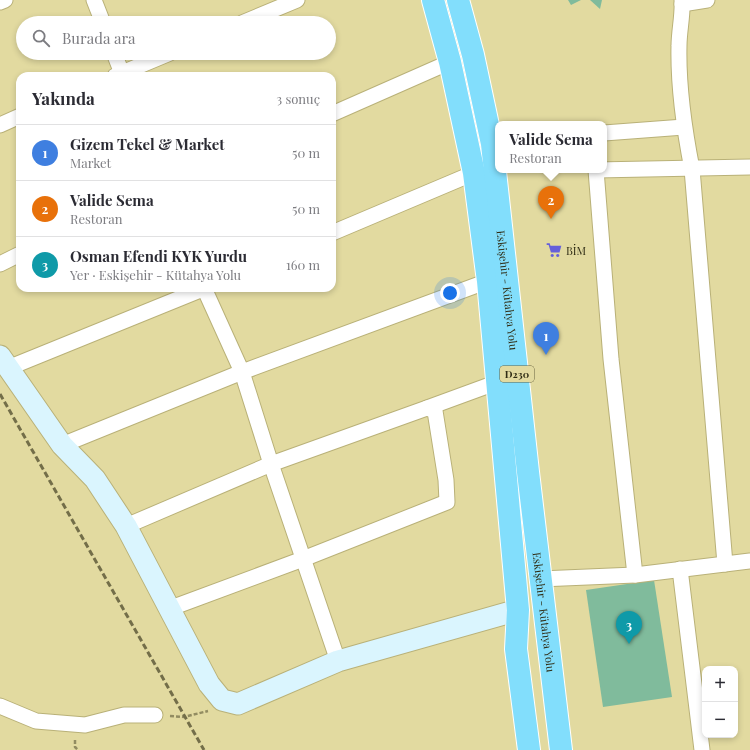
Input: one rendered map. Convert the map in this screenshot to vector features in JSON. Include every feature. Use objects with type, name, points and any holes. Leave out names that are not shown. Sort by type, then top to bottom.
[{"type":"highway","name":"Eskişehir - Kütahya Yolu","points":[[433,0],[450,62],[474,172],[488,281],[518,610],[516,649],[529,750]]},
{"type":"highway","name":"Eskişehir - Kütahya Yolu","points":[[458,0],[495,143]]},
{"type":"highway","name":"Eskişehir - Kütahya Yolu","points":[[498,173],[540,579],[561,750]]},
{"type":"street","points":[[0,2],[5,0]]},
{"type":"street","points":[[94,0],[100,16]]},
{"type":"street","points":[[259,16],[297,0]]},
{"type":"street","points":[[707,0],[682,2],[678,46],[684,127],[692,169],[725,564]]},
{"type":"street","points":[[116,60],[119,72]]},
{"type":"street","points":[[127,72],[154,60]]},
{"type":"street","points":[[336,112],[450,62]]},
{"type":"street","points":[[0,124],[16,118]]},
{"type":"street","points":[[607,133],[684,127]]},
{"type":"street","points":[[607,170],[750,167]]},
{"type":"street","points":[[336,231],[474,172]]},
{"type":"street","points":[[596,173],[611,359],[635,575]]},
{"type":"street","points":[[0,264],[16,256]]},
{"type":"street","points":[[62,445],[242,372],[488,281]]},
{"type":"street","points":[[193,292],[4,362],[62,445],[95,479],[126,526],[171,608],[210,684],[222,700],[238,704],[338,661],[518,610]]},
{"type":"street","points":[[206,292],[242,372],[271,464],[338,661]]},
{"type":"street","points":[[126,526],[271,464],[498,382]]},
{"type":"street","points":[[171,608],[303,559],[447,502],[446,480],[436,411],[427,408]]},
{"type":"street","points":[[540,579],[635,575],[750,561]]},
{"type":"street","points":[[680,569],[702,750]]},
{"type":"street","points":[[0,706],[36,721],[85,725],[124,715],[155,715]]},
{"type":"path","points":[[155,715],[184,717],[238,704]]},
{"type":"building","points":[[568,0],[581,0],[571,5]]},
{"type":"building","points":[[590,0],[602,0],[600,9]]},
{"type":"building","points":[[654,580],[672,697],[603,707],[586,590]]},
{"type":"railway","points":[[0,394],[204,750]]},
{"type":"place","name":"Valide Sema","points":[[551,219]]},
{"type":"place","name":"BİM","points":[[554,250]]},
{"type":"place","name":"Gizem Tekel & Market","points":[[546,355]]},
{"type":"place","name":"Osman Efendi KYK Yurdu","points":[[629,644]]}]
